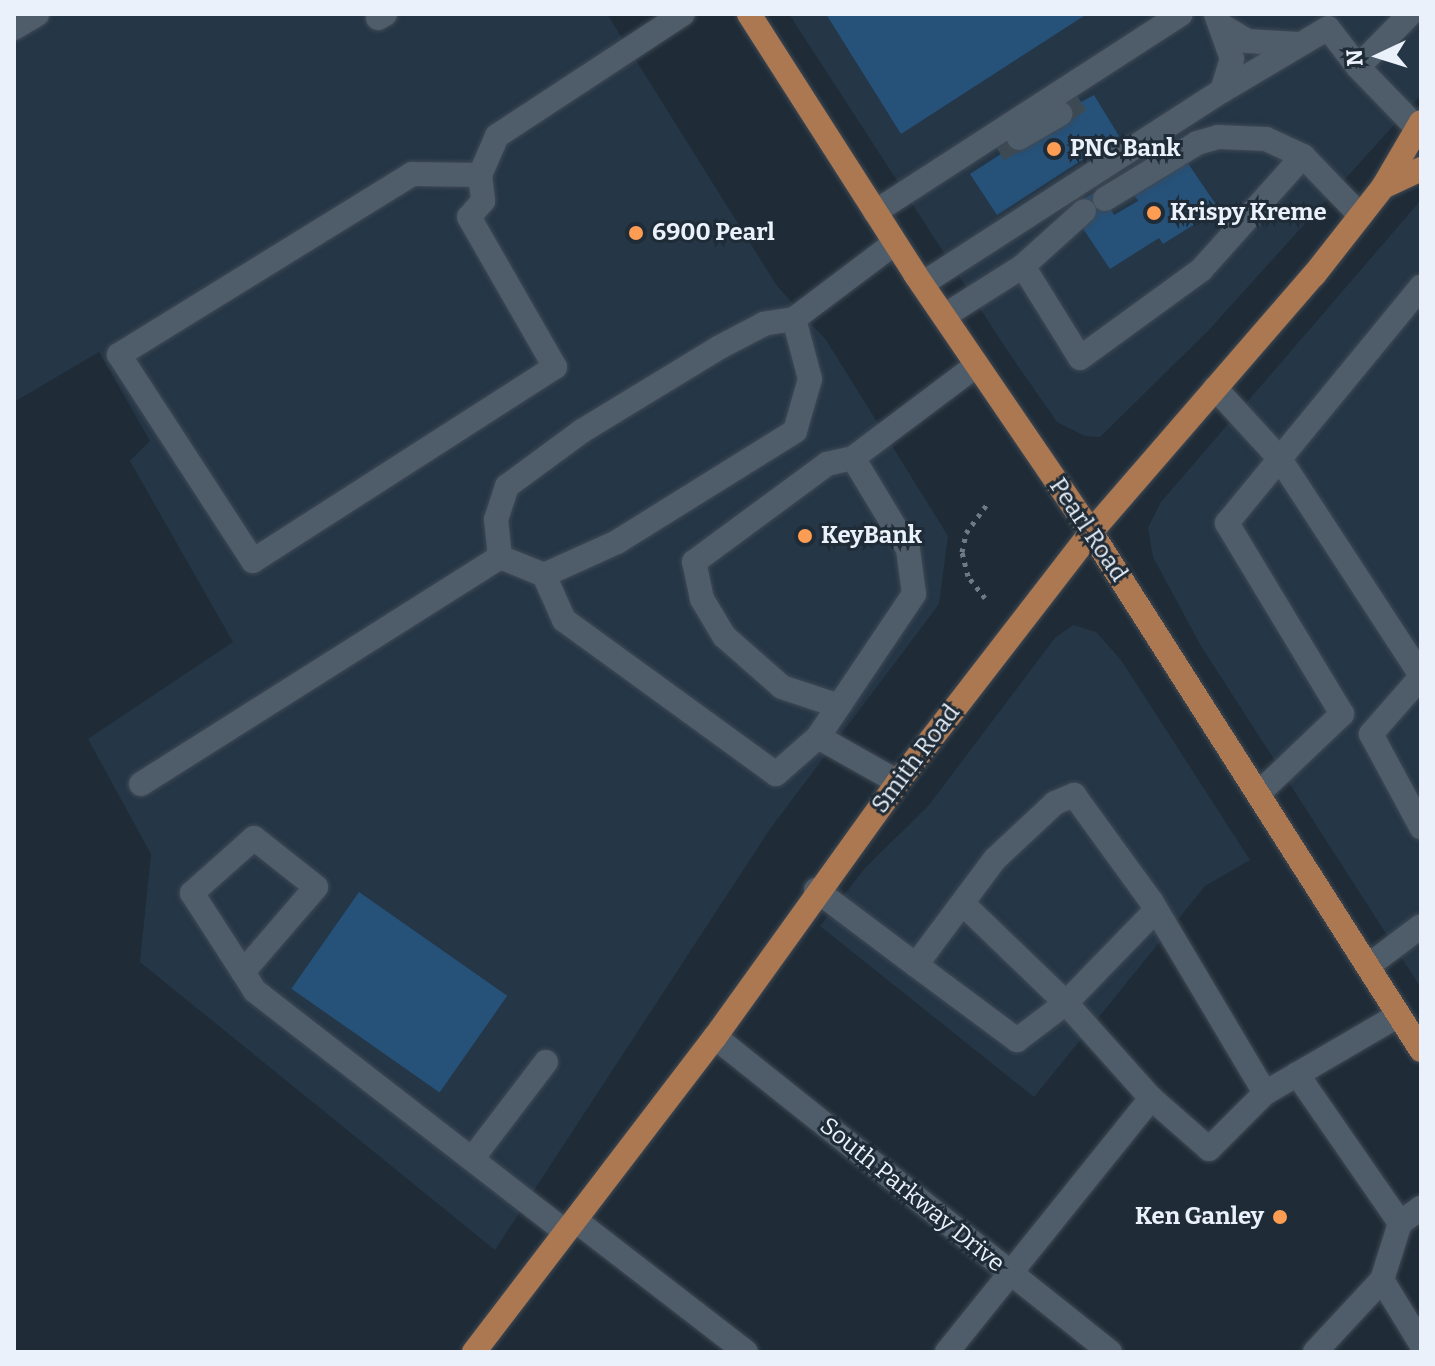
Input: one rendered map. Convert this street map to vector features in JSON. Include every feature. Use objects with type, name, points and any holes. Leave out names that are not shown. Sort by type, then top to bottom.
[{"type":"main road","name":"Pearl Road","points":[[749,14],[922,284],[1091,532],[1421,1050]]},
{"type":"main road","name":"Smith Road","points":[[474,1352],[715,1037],[816,890],[898,782],[1091,532],[1383,187],[1419,124]]},
{"type":"main road","name":"Smith Road","points":[[1383,187],[1421,169]]},
{"type":"street","points":[[14,28],[37,14]]},
{"type":"street","points":[[480,175],[412,174],[119,355],[253,561],[555,367],[476,209],[480,175],[497,136],[683,14]]},
{"type":"street","points":[[875,212],[1181,14]]},
{"type":"street","points":[[1358,67],[1410,14]]},
{"type":"street","points":[[1220,20],[1247,41],[1302,44]]},
{"type":"street","points":[[1220,20],[1232,59],[1222,91]]},
{"type":"street","points":[[922,284],[1222,91],[1328,28],[1358,67],[1419,124]]},
{"type":"street","points":[[940,170],[963,171],[1070,107],[1094,69]]},
{"type":"street","points":[[944,316],[1023,266],[1095,205],[1174,156],[1218,137],[1266,139],[1303,156],[1360,215]]},
{"type":"street","points":[[1023,266],[1080,358],[1201,270],[1303,156]]},
{"type":"street","points":[[500,557],[496,519],[507,486],[582,431],[720,347],[764,324],[794,319],[895,243]]},
{"type":"street","points":[[1421,287],[1227,523],[1342,714],[1371,734],[1421,827]]},
{"type":"street","points":[[544,575],[617,542],[795,431],[810,379],[794,319]]},
{"type":"street","points":[[839,706],[782,687],[724,636],[702,599],[694,562],[827,464],[853,458],[977,365]]},
{"type":"street","points":[[1215,388],[1280,459],[1421,676],[1371,734]]},
{"type":"street","points":[[500,557],[544,575],[564,620],[776,774],[818,737],[914,594],[908,549],[853,458]]},
{"type":"street","points":[[141,784],[500,557]]},
{"type":"street","points":[[1259,793],[1342,714]]},
{"type":"street","points":[[818,737],[898,782]]},
{"type":"street","points":[[916,965],[995,859],[1055,803],[1074,795],[1156,910],[1265,1093]]},
{"type":"street","points":[[243,972],[316,887],[254,838],[192,893],[255,991],[472,1159],[746,1352]]},
{"type":"street","points":[[816,890],[1017,1040],[1066,1003],[1156,910]]},
{"type":"street","points":[[962,903],[1066,1003],[1151,1098],[1209,1149],[1265,1093],[1399,1015]]},
{"type":"street","points":[[1368,966],[1421,926]]},
{"type":"street","name":"South Parkway Drive","points":[[715,1037],[1110,1352]]},
{"type":"street","points":[[472,1159],[546,1062]]},
{"type":"street","points":[[1297,1074],[1400,1223]]},
{"type":"street","points":[[947,1352],[1151,1098]]},
{"type":"street","points":[[1315,1352],[1382,1280],[1400,1223],[1421,1208]]},
{"type":"street","points":[[1382,1280],[1421,1344]]},
{"type":"path","points":[[985,598],[968,576],[962,552],[966,533],[987,504]]},
{"type":"shaded area","points":[[14,14],[607,14],[777,286],[826,340],[948,536],[939,604],[770,829],[495,1250],[140,962],[151,854],[88,739],[233,642],[130,461],[150,441],[99,352],[14,402]]},
{"type":"shaded area","points":[[789,14],[1421,14],[1421,95],[1208,331],[1100,437],[1085,436],[1057,422]]},
{"type":"shaded area","points":[[1421,200],[1421,988],[1201,646],[1153,557],[1148,528],[1161,502]]},
{"type":"shaded area","points":[[1073,625],[1096,632],[1121,660],[1250,860],[1205,886],[1034,1097],[820,926],[865,868],[929,805],[1055,638]]},
{"type":"building","points":[[826,14],[1087,14],[901,134]]},
{"type":"building","points":[[1094,95],[1119,136],[997,215],[970,174],[1001,154],[997,148],[1078,97],[1081,102]]},
{"type":"building","points":[[1185,159],[1219,209],[1163,244],[1159,238],[1110,269],[1080,224],[1079,202],[1100,189],[1114,215],[1138,201],[1132,191]]},
{"type":"building","points":[[359,892],[507,996],[440,1092],[291,989]]},
{"type":"tunnel","points":[[1060,114],[1080,100]]},
{"type":"tunnel","points":[[998,150],[1019,138]]},
{"type":"place","name":"PNC Bank","points":[[1054,149]]},
{"type":"place","name":"Krispy Kreme","points":[[1154,213]]},
{"type":"place","name":"6900 Pearl","points":[[636,233]]},
{"type":"place","name":"KeyBank","points":[[805,536]]},
{"type":"place","name":"Ken Ganley","points":[[1280,1217]]}]
